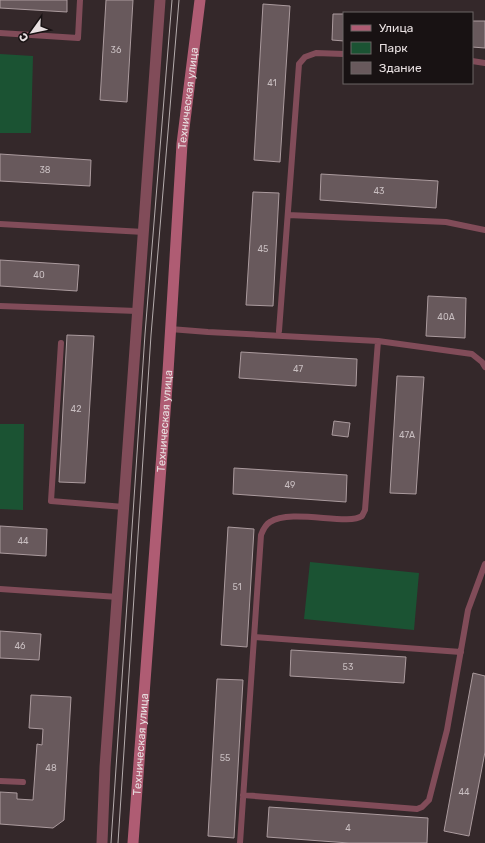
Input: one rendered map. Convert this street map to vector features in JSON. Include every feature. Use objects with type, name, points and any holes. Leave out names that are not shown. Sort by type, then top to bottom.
[{"type":"main road","name":"Техническая улица","points":[[133,843],[182,144],[200,0]]},
{"type":"street","points":[[102,843],[106,767],[160,0]]},
{"type":"lane","points":[[0,32],[78,38],[80,0]]},
{"type":"lane","points":[[279,331],[299,64],[306,57],[316,53],[343,54]]},
{"type":"lane","points":[[473,61],[485,63]]},
{"type":"lane","points":[[288,215],[446,222],[485,230]]},
{"type":"lane","points":[[0,224],[144,232]]},
{"type":"lane","points":[[0,306],[138,311]]},
{"type":"lane","points":[[170,328],[208,332],[378,341],[472,354],[482,362],[485,367]]},
{"type":"lane","points":[[240,843],[261,534],[268,522],[276,519],[296,516],[353,519],[362,516],[365,510],[378,341]]},
{"type":"lane","points":[[61,343],[52,501],[124,507]]},
{"type":"lane","points":[[243,795],[417,809],[422,807],[429,800],[447,730],[468,610],[485,564]]},
{"type":"lane","points":[[0,590],[118,597]]},
{"type":"lane","points":[[254,637],[461,652]]},
{"type":"lane","points":[[0,781],[23,782]]},
{"type":"green space","points":[[0,54],[33,56],[31,133],[0,133]]},
{"type":"green space","points":[[0,424],[24,424],[23,510],[0,509]]},
{"type":"green space","points":[[310,562],[419,573],[414,630],[304,619]]},
{"type":"building","points":[[0,0],[67,0],[67,12],[0,8]]},
{"type":"building","points":[[106,0],[133,0],[127,102],[100,100]]},
{"type":"building","points":[[263,4],[290,6],[280,162],[254,160]]},
{"type":"building","points":[[333,14],[343,14],[343,41],[332,40]]},
{"type":"building","points":[[473,21],[485,21],[485,48],[473,47]]},
{"type":"building","points":[[0,154],[91,160],[90,186],[0,181]]},
{"type":"building","points":[[321,174],[438,181],[436,208],[320,200]]},
{"type":"building","points":[[253,192],[279,193],[273,306],[246,305]]},
{"type":"building","points":[[0,260],[79,265],[77,291],[0,286]]},
{"type":"building","points":[[428,296],[466,298],[465,338],[426,336]]},
{"type":"building","points":[[67,335],[94,336],[85,483],[59,482]]},
{"type":"building","points":[[241,352],[357,359],[356,386],[239,378]]},
{"type":"building","points":[[397,376],[424,377],[416,494],[390,493]]},
{"type":"building","points":[[334,421],[350,423],[348,437],[332,435]]},
{"type":"building","points":[[234,468],[347,475],[346,502],[233,494]]},
{"type":"building","points":[[0,526],[47,529],[46,556],[0,553]]},
{"type":"building","points":[[228,527],[254,529],[247,647],[221,645]]},
{"type":"building","points":[[0,631],[41,634],[39,660],[0,658]]},
{"type":"building","points":[[291,650],[406,657],[404,683],[290,676]]},
{"type":"building","points":[[473,673],[485,676],[485,752],[469,836],[444,831]]},
{"type":"building","points":[[217,679],[243,680],[234,838],[208,836]]},
{"type":"building","points":[[31,695],[71,697],[64,820],[53,828],[0,824],[0,792],[17,793],[17,799],[33,800],[37,744],[42,745],[43,729],[29,728]]},
{"type":"building","points":[[269,807],[428,818],[427,843],[349,843],[267,837]]},
{"type":"tram line","points":[[111,843],[145,334],[172,0]]},
{"type":"tram line","points":[[118,843],[151,335],[179,0]]}]
